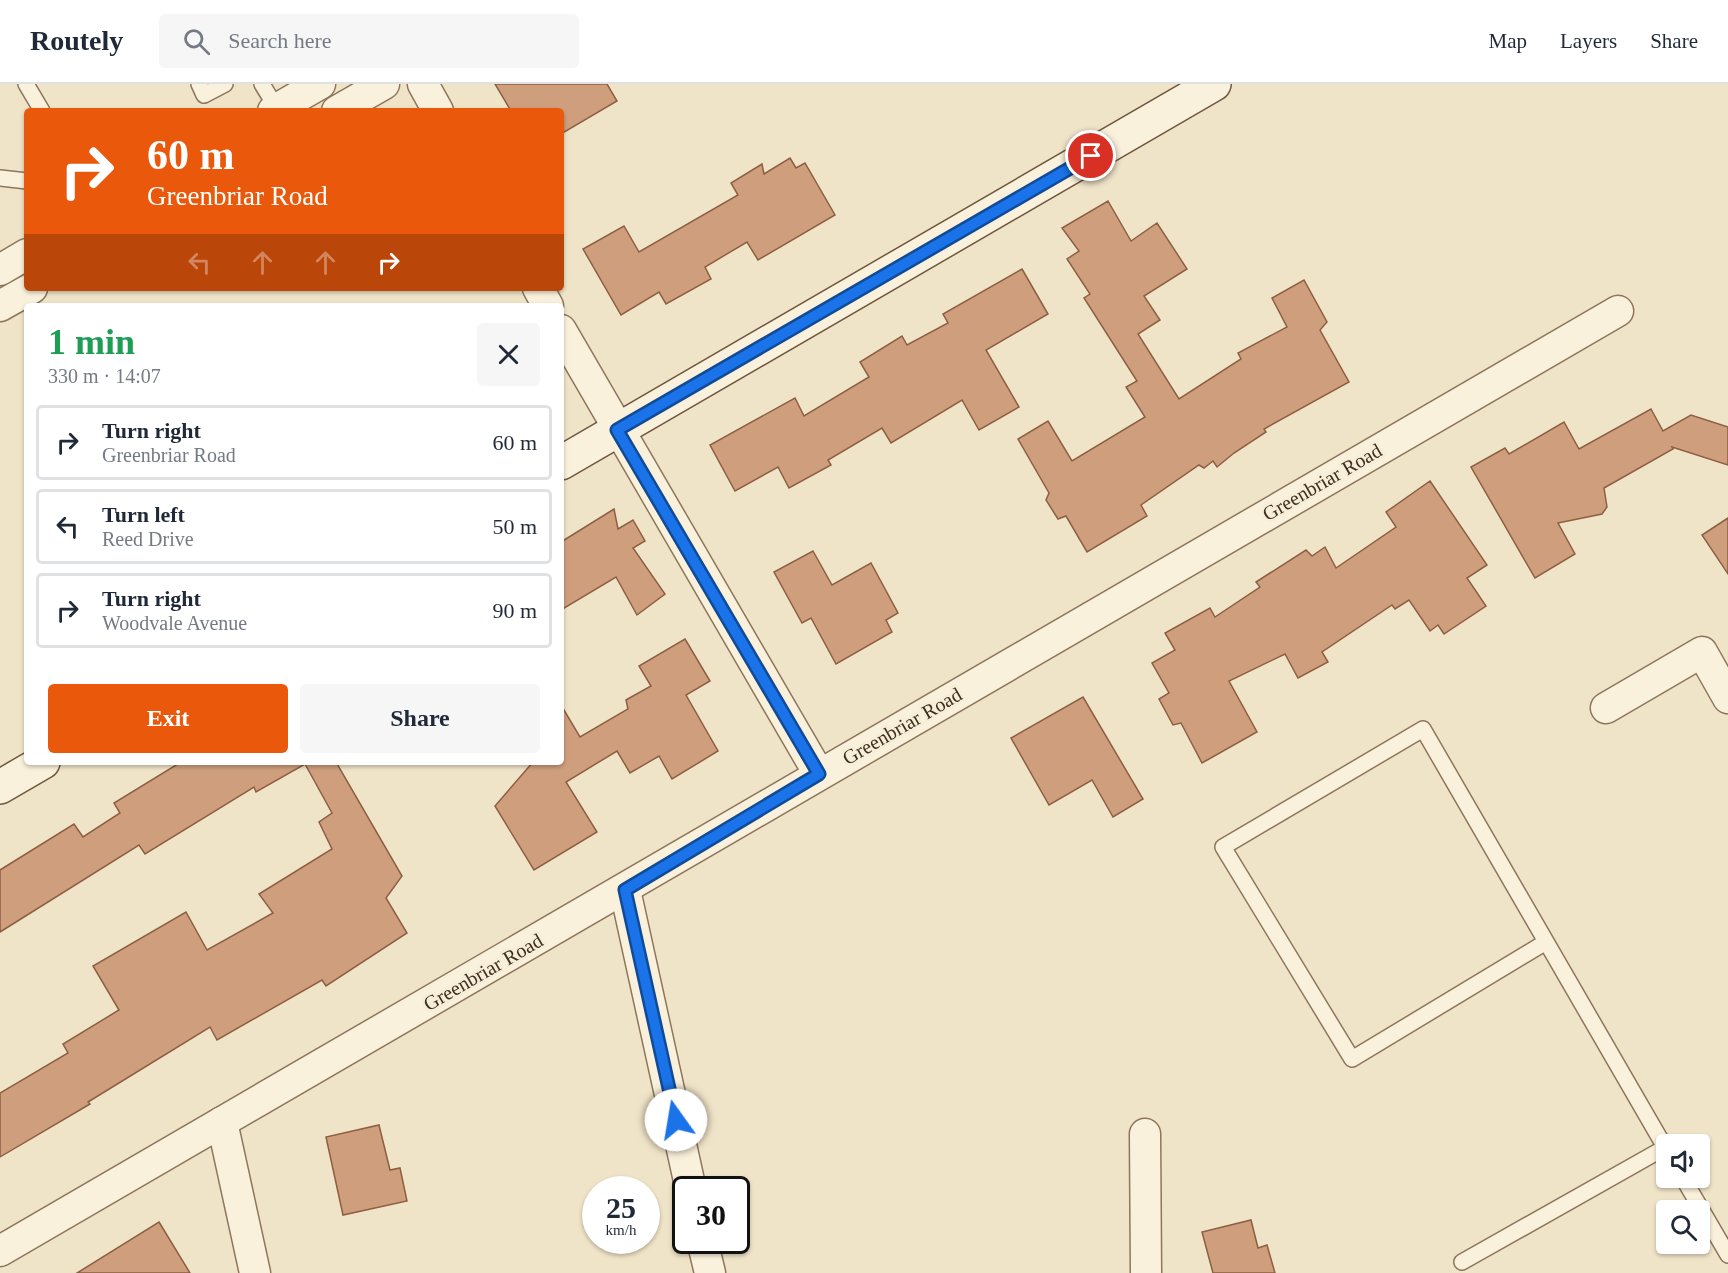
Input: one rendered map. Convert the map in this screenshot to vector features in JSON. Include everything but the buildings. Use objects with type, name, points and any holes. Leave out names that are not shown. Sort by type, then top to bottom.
[{"type":"street","points":[[273,104],[320,84]]},
{"type":"street","points":[[342,108],[384,84]]},
{"type":"street","points":[[423,84],[436,108]]},
{"type":"street","points":[[564,460],[1214,84]]},
{"type":"street","points":[[0,270],[24,256]]},
{"type":"street","points":[[0,306],[27,291]]},
{"type":"street","name":"Greenbriar Road","points":[[0,1251],[625,890],[819,774],[1618,311]]},
{"type":"street","points":[[564,335],[819,774]]},
{"type":"street","points":[[1606,708],[1702,652],[1728,698]]},
{"type":"street","points":[[0,787],[38,765]]},
{"type":"street","points":[[625,890],[688,1176]]},
{"type":"street","points":[[222,1122],[255,1273]]},
{"type":"street","points":[[1145,1134],[1146,1273]]},
{"type":"street","points":[[705,1254],[710,1273]]},
{"type":"lane","points":[[26,84],[40,108]]},
{"type":"lane","points":[[199,84],[204,95],[225,84]]},
{"type":"lane","points":[[0,178],[24,181]]},
{"type":"lane","points":[[1546,942],[1352,1059],[1223,847],[1423,729],[1658,1134]]},
{"type":"lane","points":[[1462,1262],[1656,1154]]},
{"type":"lane","points":[[1689,1188],[1728,1255]]},
{"type":"route","points":[[676,1120],[625,890],[819,774],[617,430],[1091,156]]}]
